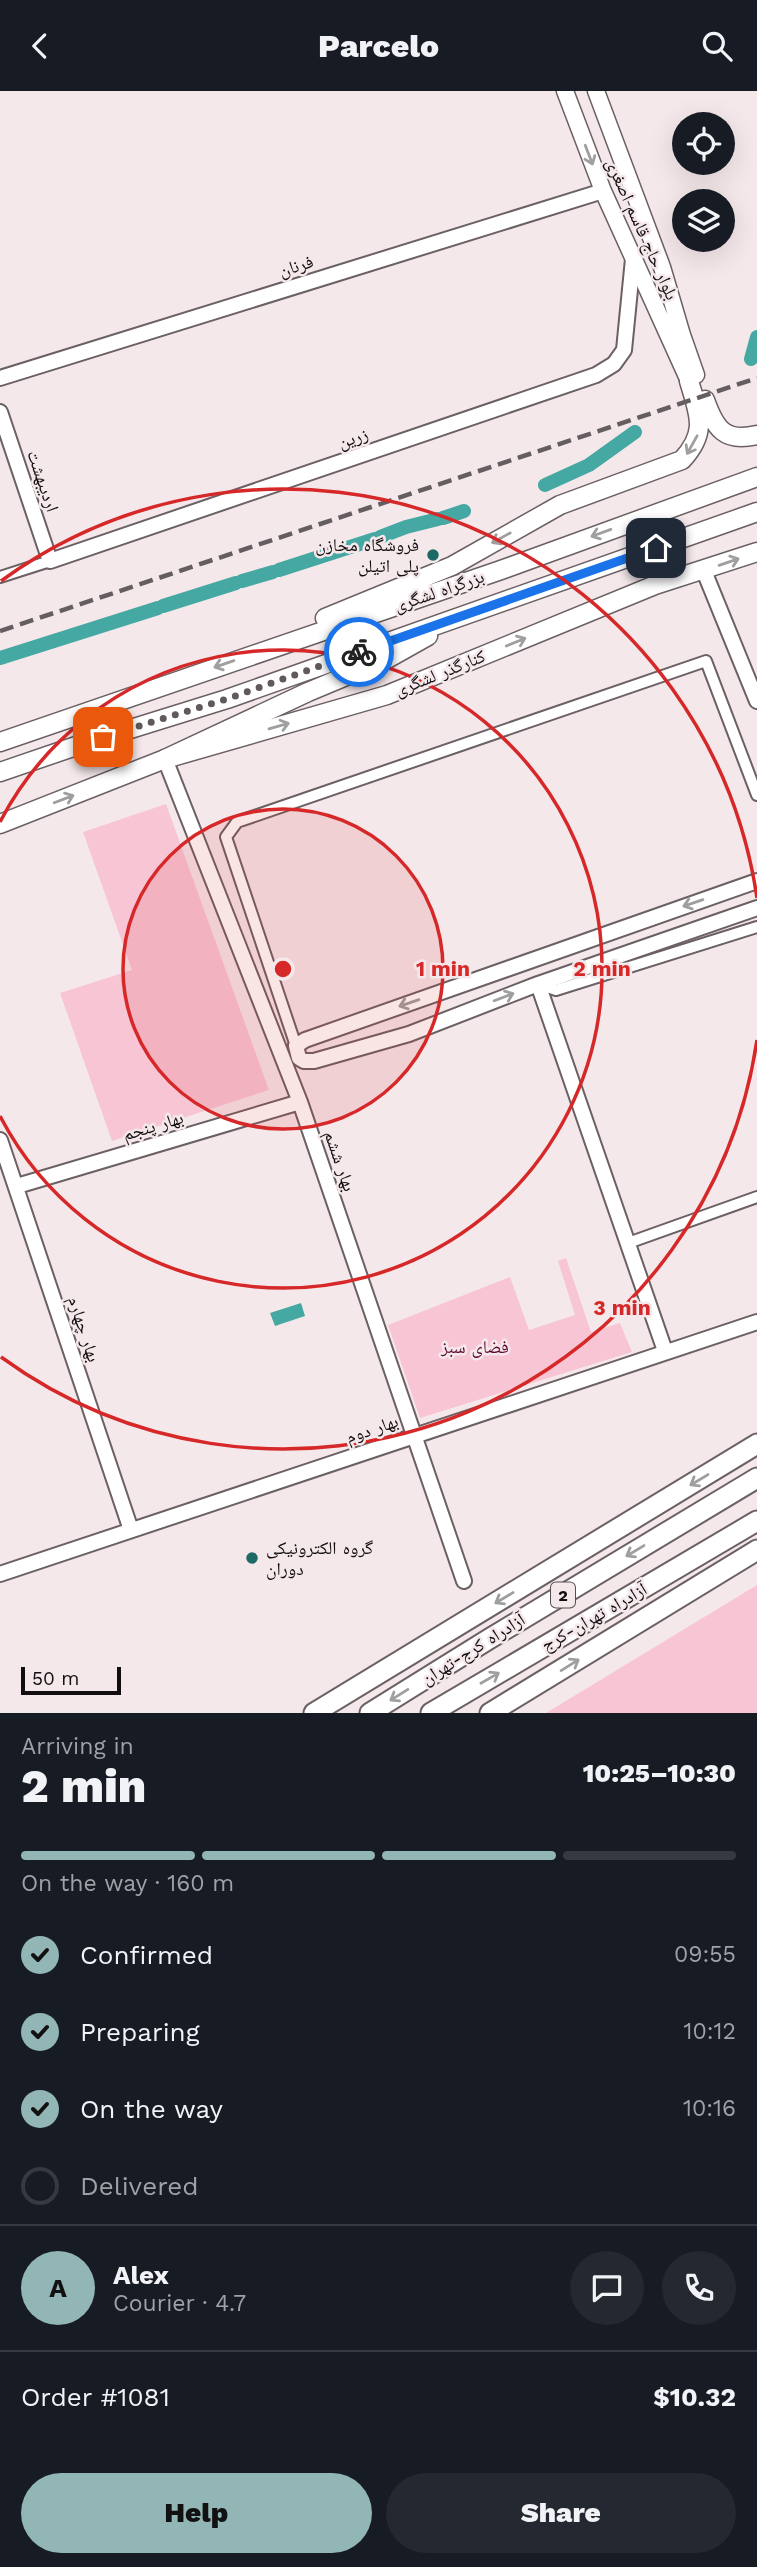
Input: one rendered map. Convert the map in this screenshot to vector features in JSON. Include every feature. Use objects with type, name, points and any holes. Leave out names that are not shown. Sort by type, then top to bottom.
[{"type":"highway","points":[[314,1713],[757,1444]]},
{"type":"highway","name":"آزادراه کرج-تهران","points":[[370,1713],[757,1478]]},
{"type":"highway","name":"آزادراه تهران-کرج","points":[[431,1713],[757,1521]]},
{"type":"highway","points":[[490,1713],[757,1550]]},
{"type":"main road","name":"بلوار حاج قاسم اصغری","points":[[565,91],[612,213],[693,379]]},
{"type":"main road","name":"بلوار حاج قاسم اصغری","points":[[596,91],[662,267],[693,379]]},
{"type":"main road","points":[[612,213],[639,206]]},
{"type":"main road","points":[[693,379],[720,431],[736,438],[757,435]]},
{"type":"main road","points":[[280,645],[328,617],[452,566],[560,505],[682,460],[695,446],[701,421],[693,379]]},
{"type":"main road","name":"بزرگراه لشگری","points":[[0,743],[501,570],[757,477]]},
{"type":"main road","name":"بزرگراه لشگری","points":[[0,772],[227,699],[757,512]]},
{"type":"main road","name":"کنارگذر لشگری","points":[[0,824],[165,759],[387,695],[655,585],[757,552]]},
{"type":"main road","points":[[165,759],[308,692],[387,659],[485,608]]},
{"type":"street","name":"فرنان","points":[[0,378],[603,191]]},
{"type":"street","name":"زرین","points":[[0,577],[596,375],[614,364],[624,350],[633,260]]},
{"type":"street","name":"اردیبهشت","points":[[0,412],[50,561]]},
{"type":"street","points":[[704,571],[757,701]]},
{"type":"street","points":[[757,795],[706,661],[237,822],[226,837],[299,1058],[304,1061],[314,1061],[409,1034],[538,984],[757,908]]},
{"type":"street","name":"بهار ششم","points":[[165,759],[299,1102],[464,1581]]},
{"type":"street","points":[[296,1046],[305,1040],[757,881]]},
{"type":"street","points":[[538,984],[556,991],[757,927]]},
{"type":"street","points":[[538,984],[665,1351]]},
{"type":"street","name":"بهار پنجم","points":[[17,1186],[299,1102]]},
{"type":"street","name":"بهار چهارم","points":[[0,1140],[131,1530]]},
{"type":"street","points":[[628,1243],[757,1197]]},
{"type":"street","name":"بهار دوم","points":[[0,1574],[757,1322]]},
{"type":"green space","points":[[166,804],[269,1090],[112,1141],[60,993],[132,970],[83,832]]},
{"type":"green space","name":"فضای سبز","points":[[566,1258],[591,1332],[620,1323],[632,1352],[420,1418],[388,1325],[510,1277],[529,1330],[575,1315],[558,1261]]},
{"type":"green space","points":[[757,1585],[757,1713],[546,1713]]},
{"type":"water","points":[[301,1303],[305,1316],[275,1326],[270,1313]]},
{"type":"waterway","points":[[751,359],[757,337]]},
{"type":"waterway","points":[[545,485],[589,465],[635,432]]},
{"type":"waterway","points":[[443,518],[464,511]]},
{"type":"waterway","points":[[380,537],[438,519]]},
{"type":"waterway","points":[[279,570],[375,539]]},
{"type":"waterway","points":[[242,581],[273,572]]},
{"type":"waterway","points":[[163,606],[236,583]]},
{"type":"waterway","points":[[0,658],[158,608]]},
{"type":"railway","points":[[0,631],[757,378]]},
{"type":"way so far","points":[[103,737],[227,699],[359,652]]},
{"type":"place","name":"فروشگاه مخازن پلی اتیلن","points":[[433,555]]},
{"type":"place","name":"گروه الکترونیکی دوران","points":[[252,1558]]},
{"type":"route","points":[[359,652],[656,548]]}]
